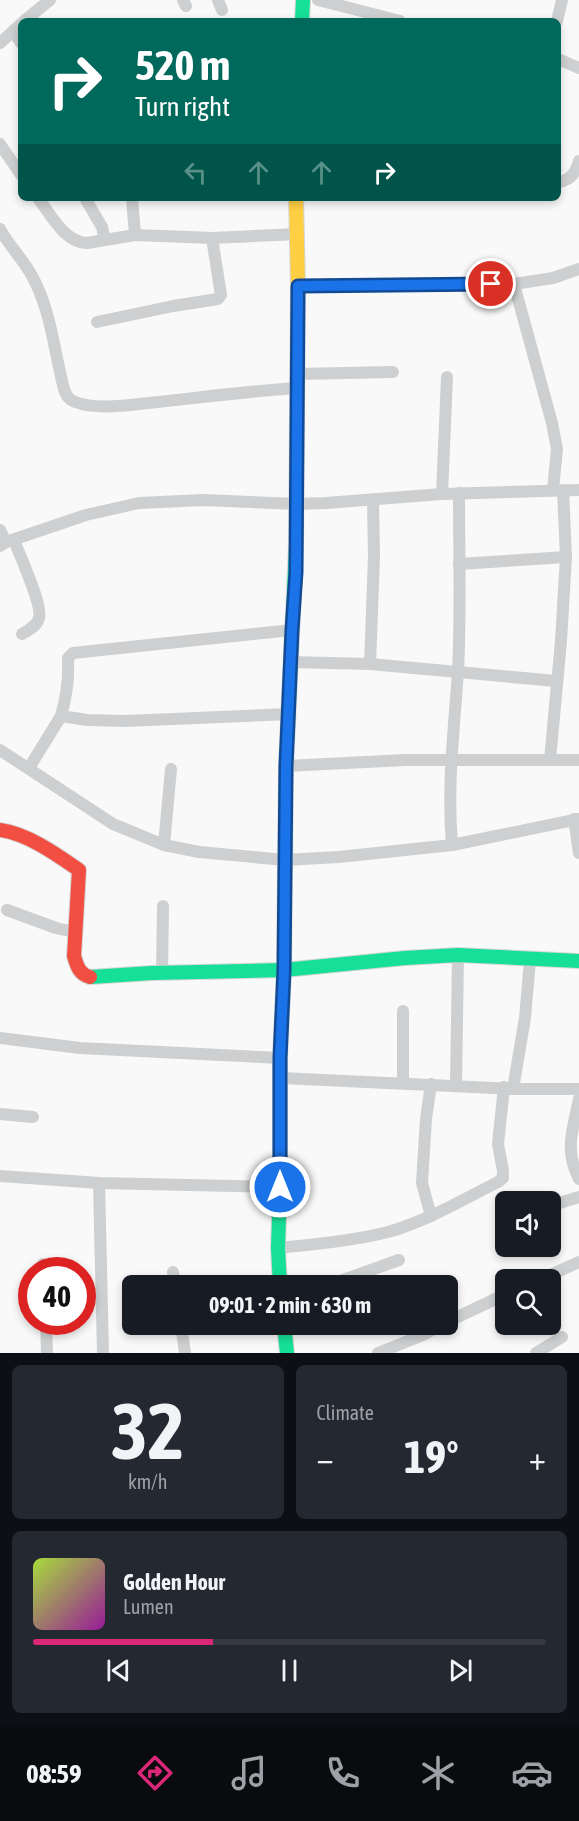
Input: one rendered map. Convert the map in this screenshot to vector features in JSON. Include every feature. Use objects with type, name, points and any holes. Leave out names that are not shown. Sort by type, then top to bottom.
[{"type":"street","points":[[28,18],[50,0]]},
{"type":"street","points":[[301,18],[303,0]]},
{"type":"street","points":[[318,0],[388,18]]},
{"type":"street","points":[[558,18],[562,0]]},
{"type":"street","points":[[0,43],[18,26]]},
{"type":"street","points":[[561,60],[579,68]]},
{"type":"street","points":[[0,144],[18,171]]},
{"type":"street","points":[[561,182],[572,177],[579,161]]},
{"type":"street","points":[[40,201],[60,227],[70,237],[80,242],[135,235],[212,238],[297,234]]},
{"type":"street","points":[[87,201],[102,227],[105,240]]},
{"type":"street","points":[[132,201],[135,235]]},
{"type":"street","points":[[279,1275],[280,1058],[284,970],[286,766],[296,572],[298,286],[296,201]]},
{"type":"street","points":[[0,230],[32,276],[40,293],[49,318],[64,389],[71,401],[106,406],[258,390],[297,381],[393,372]]},
{"type":"street","points":[[97,322],[173,306],[218,300],[220,295],[212,238]]},
{"type":"street","points":[[298,286],[514,284],[553,278],[579,269]]},
{"type":"street","points":[[514,284],[552,423],[566,557],[550,760]]},
{"type":"street","points":[[442,494],[447,377]]},
{"type":"street","points":[[6,543],[86,515],[139,503],[203,500],[297,504],[459,493],[579,490]]},
{"type":"street","points":[[452,845],[449,814],[450,761],[458,673],[459,493]]},
{"type":"street","points":[[370,664],[374,579],[373,500]]},
{"type":"street","points":[[0,530],[32,585],[41,614],[32,629],[22,634]]},
{"type":"street","points":[[459,564],[566,557]]},
{"type":"street","points":[[29,768],[61,717],[69,679],[68,658],[73,653],[292,630]]},
{"type":"street","points":[[291,662],[370,664],[556,681]]},
{"type":"street","points":[[61,717],[141,721],[289,714]]},
{"type":"street","points":[[0,750],[113,824],[164,845],[199,852],[285,860],[339,857],[452,845],[576,819],[579,853]]},
{"type":"street","points":[[286,766],[406,760],[579,760]]},
{"type":"street","points":[[164,845],[171,770]]},
{"type":"street","points":[[0,830],[17,834],[79,870],[74,933],[75,956],[81,974],[96,977],[284,970],[458,955],[579,962]]},
{"type":"street","points":[[162,973],[163,906]]},
{"type":"street","points":[[8,910],[74,933]]},
{"type":"street","points":[[456,1086],[458,955]]},
{"type":"street","points":[[278,1248],[334,1242],[388,1232],[431,1216],[503,1178],[498,1144],[508,1088],[524,1026],[530,960]]},
{"type":"street","points":[[403,1011],[403,1083]]},
{"type":"street","points":[[0,1038],[91,1048],[280,1058]]},
{"type":"street","points":[[280,1078],[579,1089]]},
{"type":"street","points":[[431,1084],[426,1119],[422,1183],[431,1216]]},
{"type":"street","points":[[579,1099],[570,1141],[570,1156],[579,1179]]},
{"type":"street","points":[[0,1114],[33,1117]]},
{"type":"street","points":[[0,1176],[99,1183],[280,1187]]},
{"type":"street","points":[[99,1183],[103,1353]]},
{"type":"street","points":[[561,1203],[579,1197]]},
{"type":"street","points":[[357,1275],[399,1260]]},
{"type":"street","points":[[561,1270],[579,1262]]},
{"type":"street","points":[[458,1317],[495,1299]]},
{"type":"street","points":[[47,1335],[48,1353]]},
{"type":"street","points":[[183,1335],[185,1353]]},
{"type":"street","points":[[285,1335],[287,1353]]},
{"type":"street","points":[[378,1353],[423,1335]]},
{"type":"street","points":[[537,1353],[562,1336]]},
{"type":"traffic: fast","points":[[302,18],[303,0]]},
{"type":"traffic: fast","points":[[279,1275],[280,1058],[284,970],[286,766],[296,546]]},
{"type":"traffic: fast","points":[[90,977],[284,970],[458,955],[579,961]]},
{"type":"traffic: fast","points":[[285,1335],[287,1353]]},
{"type":"traffic: slow","points":[[296,201],[298,286],[296,546]]},
{"type":"traffic: jam","points":[[0,830],[31,840],[79,870],[74,956],[81,972],[90,977]]},
{"type":"route","points":[[280,1187],[280,1058],[284,970],[286,766],[296,572],[298,286],[491,284]]}]
